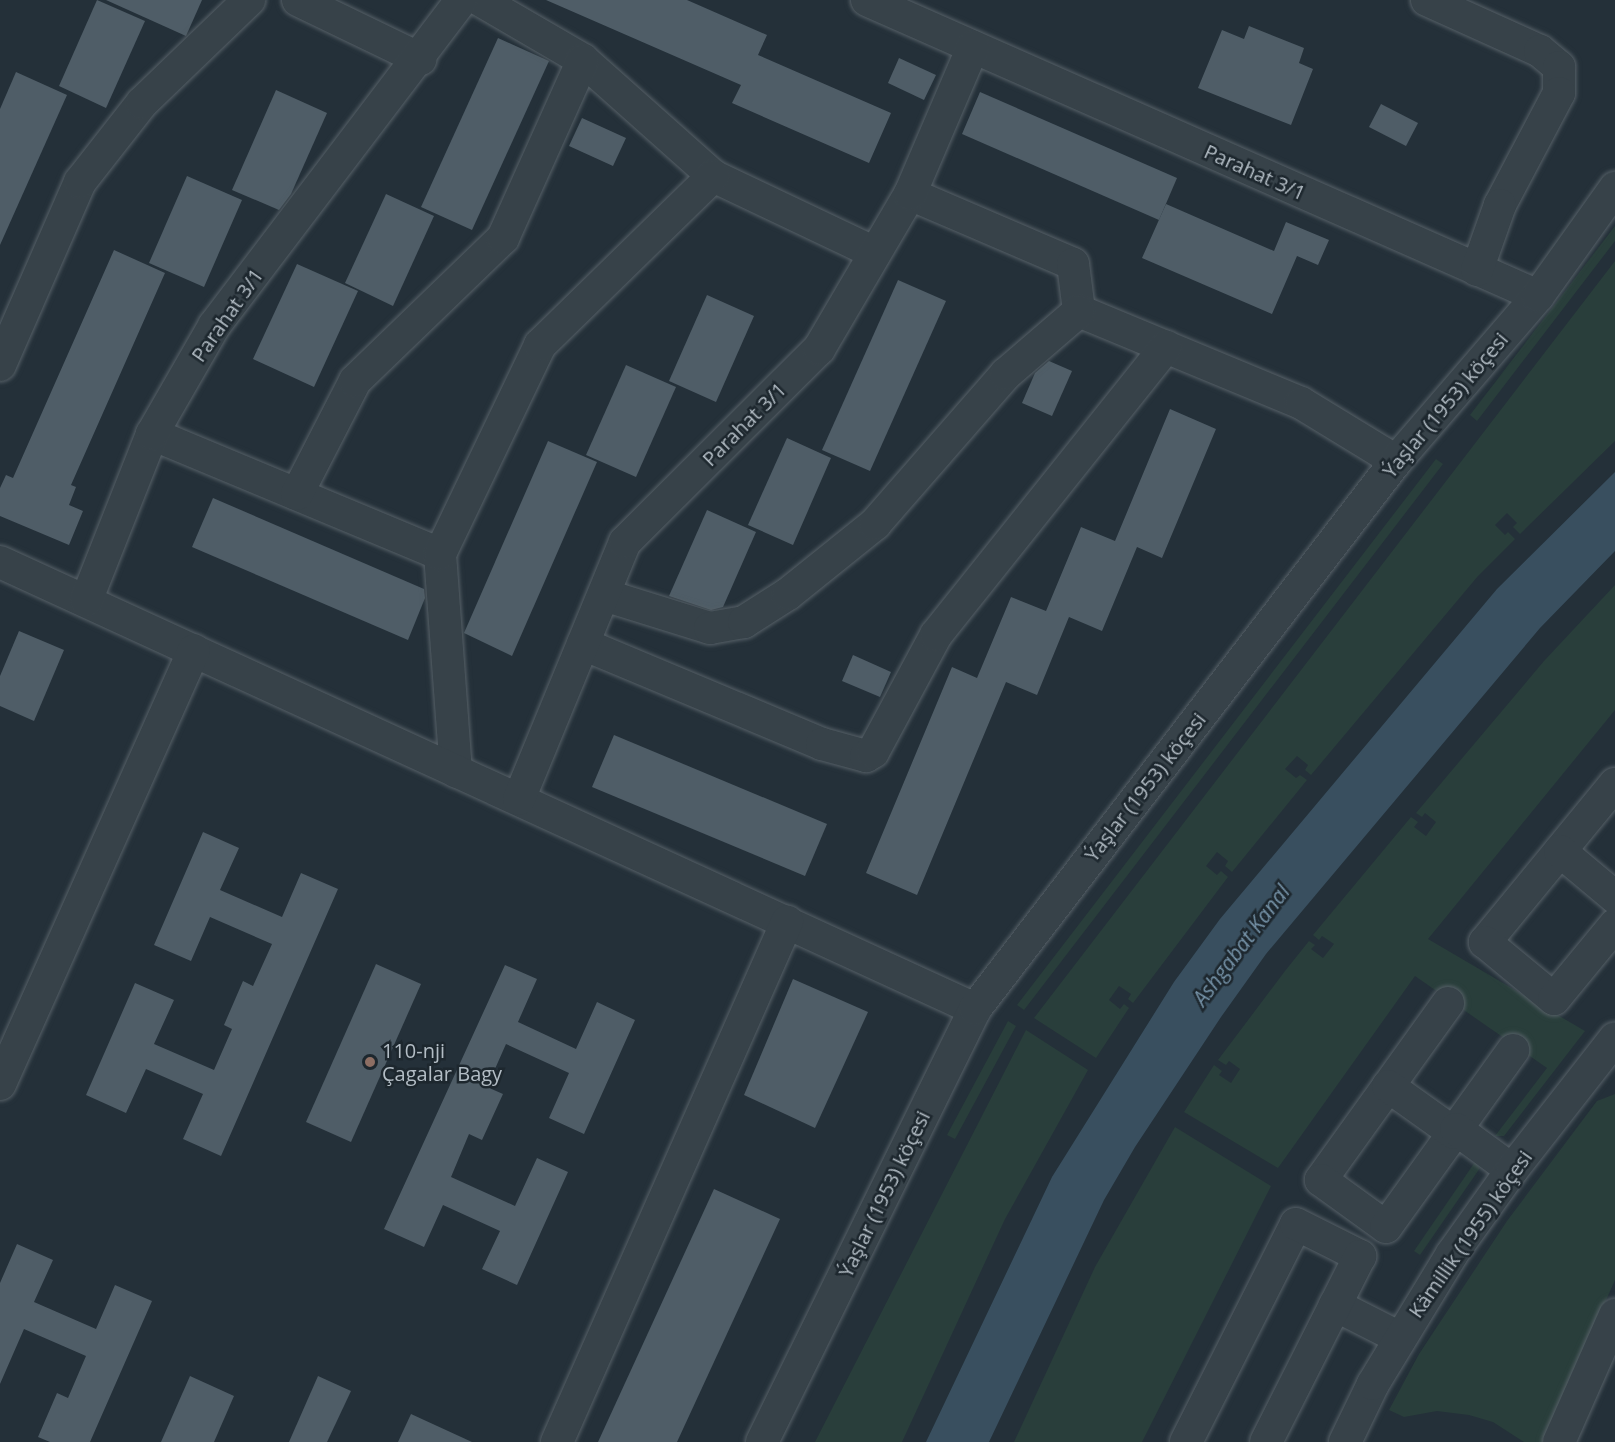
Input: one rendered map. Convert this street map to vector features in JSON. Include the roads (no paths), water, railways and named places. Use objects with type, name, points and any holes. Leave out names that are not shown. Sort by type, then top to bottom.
[{"type":"street","points":[[0,364],[80,183],[142,103],[249,0]]},
{"type":"street","points":[[298,0],[420,59]]},
{"type":"street","name":"Parahat 3/1","points":[[86,601],[153,434],[214,326],[420,59],[461,0]]},
{"type":"street","points":[[480,0],[583,60],[713,176],[875,253]]},
{"type":"street","name":"Parahat 3/1","points":[[867,0],[1538,296]]},
{"type":"street","points":[[1427,0],[1540,51],[1559,68],[1559,93],[1500,205],[1477,270]]},
{"type":"street","name":"Parahat 3/1","points":[[519,799],[625,542],[819,350],[910,194],[972,47]]},
{"type":"street","points":[[297,494],[354,381],[503,238],[583,60]]},
{"type":"street","points":[[456,771],[440,554],[540,345],[713,176]]},
{"type":"street","name":"Ýaşlar (1953) köçesi","points":[[762,1442],[975,1009],[1396,461],[1538,296],[1615,188]]},
{"type":"street","points":[[910,194],[1073,264],[1079,311]]},
{"type":"street","points":[[1079,311],[1301,403],[1396,461]]},
{"type":"street","points":[[604,596],[710,628],[744,622],[788,594],[875,524],[1006,374],[1079,311]]},
{"type":"street","points":[[583,644],[822,744],[866,756],[873,752],[936,635],[1166,347]]},
{"type":"street","points":[[153,434],[440,554]]},
{"type":"street","points":[[0,561],[975,1009]]},
{"type":"street","points":[[0,1084],[194,650]]},
{"type":"street","points":[[1615,784],[1485,942],[1554,999],[1615,925]]},
{"type":"street","points":[[1560,851],[1615,897]]},
{"type":"street","points":[[557,1442],[787,922]]},
{"type":"street","points":[[1448,1004],[1321,1180],[1386,1227],[1513,1050]]},
{"type":"street","name":"Kämillik (1955) köçesi","points":[[1345,1442],[1400,1338],[1512,1170],[1611,1052]]},
{"type":"street","points":[[1388,1086],[1512,1170]]},
{"type":"street","points":[[1186,1442],[1296,1224],[1360,1256],[1266,1442]]},
{"type":"street","points":[[1335,1305],[1400,1338]]},
{"type":"street","points":[[1559,1442],[1615,1315]]},
{"type":"water","name":"Ashgabat Kanal","points":[[1615,472],[1615,551],[1540,628],[1266,954],[1221,1017],[1135,1147],[1104,1200],[989,1442],[926,1442],[1052,1177],[1174,982],[1220,919],[1497,589]]},
{"type":"place","name":"110-nji Çagalar Bagy","points":[[370,1062]]}]
